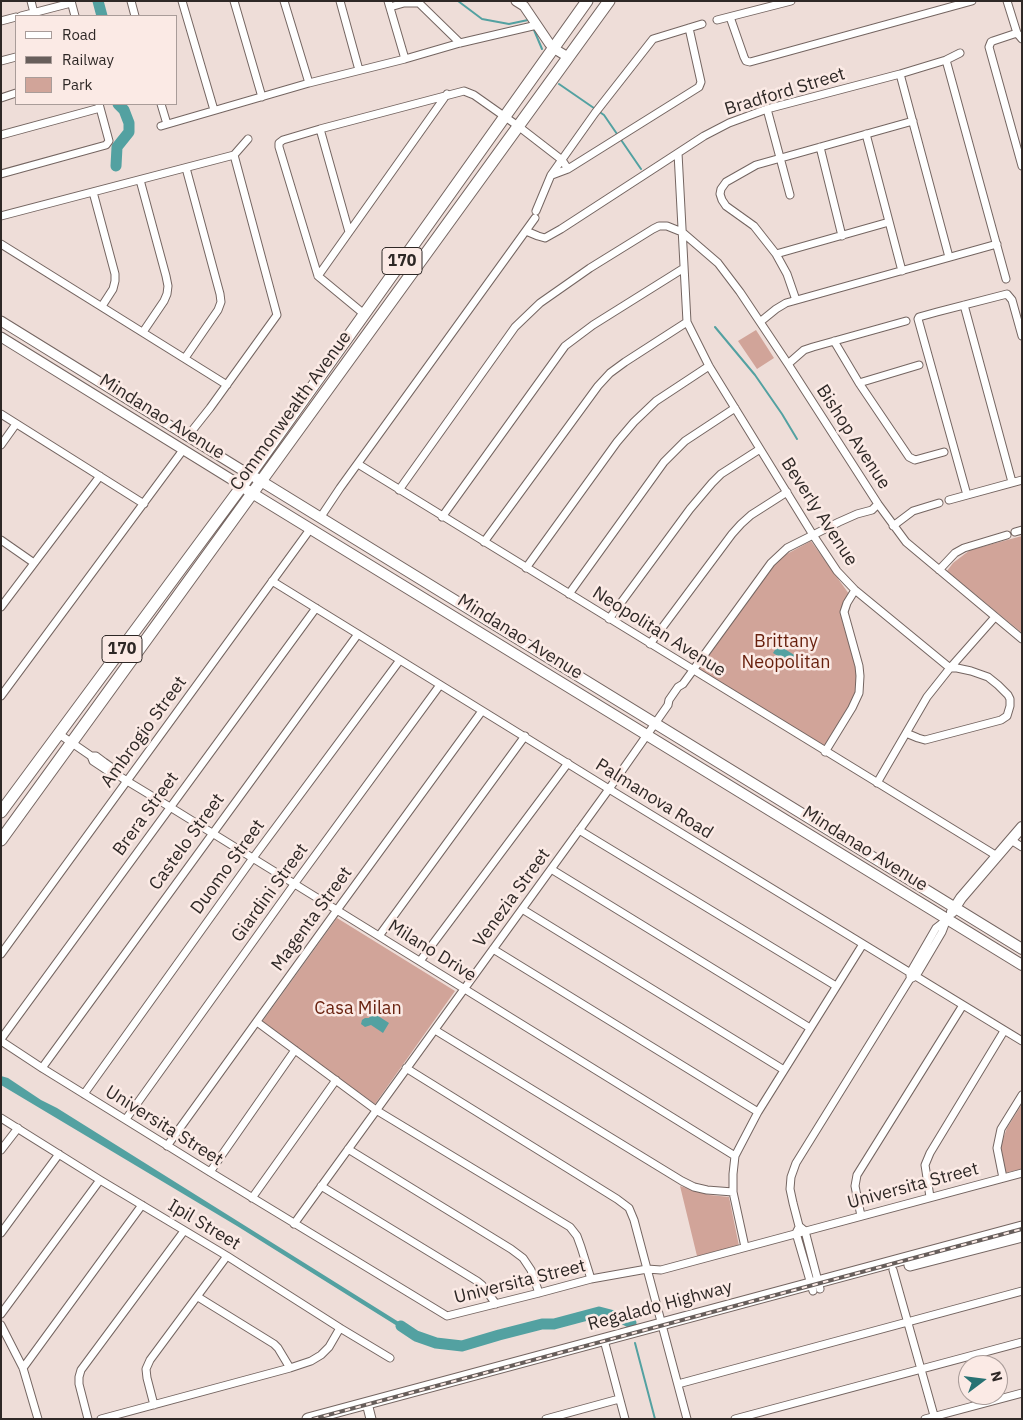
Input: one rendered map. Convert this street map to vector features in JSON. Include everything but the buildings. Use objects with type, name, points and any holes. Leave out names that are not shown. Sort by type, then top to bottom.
[{"type":"main road","name":"Commonwealth Avenue","points":[[1,812],[250,475],[587,1]]},
{"type":"main road","name":"Commonwealth Avenue","points":[[1,840],[609,1]]},
{"type":"main road","points":[[522,92],[536,101]]},
{"type":"main road","points":[[435,215],[447,224]]},
{"type":"main road","name":"Mindanao Avenue","points":[[250,475],[1022,948]]},
{"type":"main road","name":"Mindanao Avenue","points":[[242,486],[1022,965]]},
{"type":"main road","points":[[312,528],[320,518]]},
{"type":"main road","points":[[947,919],[961,898],[1022,827]]},
{"type":"main road","name":"Regalado Highway","points":[[334,1419],[1022,1227]]},
{"type":"main road","name":"Regalado Highway","points":[[816,1286],[893,1270],[1022,1236]]},
{"type":"main road","name":"Regalado Highway","points":[[308,1419],[369,1410]]},
{"type":"street","points":[[31,1],[34,13]]},
{"type":"street","points":[[131,1],[135,15]]},
{"type":"street","points":[[182,1],[214,110]]},
{"type":"street","points":[[234,1],[262,97]]},
{"type":"street","points":[[284,1],[309,84]]},
{"type":"street","points":[[340,1],[359,70]]},
{"type":"street","points":[[516,1],[525,4],[536,25],[553,48],[568,57]]},
{"type":"street","points":[[717,20],[791,1]]},
{"type":"street","points":[[730,17],[744,57],[746,61],[750,62],[972,1]]},
{"type":"street","points":[[1007,1],[1019,36],[993,41],[989,47],[1022,166]]},
{"type":"street","points":[[25,15],[71,2],[75,15]]},
{"type":"street","points":[[405,59],[389,4],[418,3],[460,43]]},
{"type":"street","points":[[1,22],[15,18]]},
{"type":"street","points":[[320,518],[526,230],[536,214],[551,175],[597,110],[653,39],[702,24]]},
{"type":"street","points":[[161,105],[164,125],[359,70],[536,25]]},
{"type":"street","points":[[551,175],[568,168],[619,138],[699,87],[701,82],[689,28]]},
{"type":"street","name":"Bradford Street","points":[[526,230],[545,238],[704,136],[729,123],[767,109],[900,74],[946,60],[960,53]]},
{"type":"street","points":[[1,61],[15,57]]},
{"type":"street","points":[[946,60],[1006,279]]},
{"type":"street","points":[[900,74],[949,257]]},
{"type":"street","points":[[364,314],[318,276],[279,147],[279,143],[283,140],[459,91],[469,92],[504,116],[562,160],[568,168]]},
{"type":"street","points":[[1,98],[15,94]]},
{"type":"street","points":[[318,276],[447,94]]},
{"type":"street","points":[[1,135],[99,106],[108,138],[108,144],[103,147],[1,174]]},
{"type":"street","points":[[767,109],[790,195]]},
{"type":"street","points":[[796,300],[787,274],[776,254],[754,226],[726,206],[720,194],[721,189],[726,182],[756,165],[913,121]]},
{"type":"street","points":[[320,129],[349,232]]},
{"type":"street","points":[[866,134],[902,271]]},
{"type":"street","points":[[1,216],[234,155],[248,139]]},
{"type":"street","points":[[820,147],[842,236]]},
{"type":"street","name":"Beverly Avenue","points":[[678,153],[687,322],[709,366],[837,571],[855,590],[950,668]]},
{"type":"street","points":[[187,437],[277,315],[234,155]]},
{"type":"street","points":[[185,358],[218,310],[221,302],[186,168]]},
{"type":"street","points":[[140,180],[168,286],[168,294],[144,332]]},
{"type":"street","points":[[93,192],[115,274],[113,289],[102,306]]},
{"type":"street","points":[[776,254],[889,222]]},
{"type":"street","points":[[399,490],[515,327],[540,303],[590,268],[653,229],[667,226],[682,232]]},
{"type":"street","name":"Bishop Avenue","points":[[682,232],[714,258],[740,292],[878,504],[906,542],[1022,639]]},
{"type":"street","points":[[1,244],[227,385]]},
{"type":"street","points":[[760,322],[786,303],[997,244]]},
{"type":"street","points":[[442,517],[565,346],[593,325],[684,268]]},
{"type":"street","points":[[967,495],[918,321],[919,318],[1007,294],[1012,300],[1022,336]]},
{"type":"street","points":[[964,305],[1012,482]]},
{"type":"street","name":"Mindanao Avenue","points":[[1,321],[250,475]]},
{"type":"street","points":[[788,364],[804,350],[906,321]]},
{"type":"street","points":[[484,542],[604,379],[625,362],[687,322]]},
{"type":"street","name":"Mindanao Avenue","points":[[1,337],[242,486]]},
{"type":"street","points":[[834,341],[859,383],[908,457],[914,460],[944,452]]},
{"type":"street","points":[[859,383],[919,365]]},
{"type":"street","points":[[526,568],[617,442],[634,422],[656,401],[709,366]]},
{"type":"street","points":[[569,594],[664,462],[685,441],[735,408]]},
{"type":"street","points":[[1,414],[144,504]]},
{"type":"street","points":[[1,445],[16,424]]},
{"type":"street","points":[[608,619],[690,509],[712,483],[721,474],[760,449]]},
{"type":"street","points":[[1,696],[183,450]]},
{"type":"street","name":"Neopolitan Avenue","points":[[358,464],[997,856]]},
{"type":"street","points":[[1,607],[100,476]]},
{"type":"street","points":[[949,500],[1022,480]]},
{"type":"street","points":[[650,644],[741,524],[751,515],[787,492]]},
{"type":"street","points":[[893,526],[913,511],[939,503]]},
{"type":"street","name":"Venezia Street","points":[[294,1224],[656,724],[678,687],[683,684],[771,563],[787,548],[857,514],[872,510],[878,504]]},
{"type":"street","name":"Ambrogio Street","points":[[1,954],[312,528]]},
{"type":"street","points":[[939,570],[955,553],[964,548],[1006,535]]},
{"type":"street","points":[[1,540],[34,563]]},
{"type":"street","name":"Palmanova Road","points":[[272,581],[912,976],[1022,1041]]},
{"type":"street","points":[[825,752],[859,693],[859,666],[844,612],[855,590]]},
{"type":"street","name":"Brera Street","points":[[1,1040],[316,608]]},
{"type":"street","points":[[877,783],[927,697],[995,617]]},
{"type":"street","name":"Castelo Street","points":[[42,1068],[358,634]]},
{"type":"street","name":"Duomo Street","points":[[84,1094],[253,858],[400,660]]},
{"type":"street","points":[[906,733],[924,740],[1001,720],[1007,716],[1010,699],[998,685],[979,673],[950,668]]},
{"type":"street","name":"Giardini Street","points":[[126,1119],[294,883],[440,685]]},
{"type":"street","name":"Magenta Street","points":[[167,1146],[482,711]]},
{"type":"street","name":"Milano Drive","points":[[59,734],[91,756],[93,761],[108,771],[114,772],[170,806],[735,1156]]},
{"type":"street","points":[[379,936],[525,736]]},
{"type":"street","points":[[420,961],[568,763]]},
{"type":"street","points":[[580,830],[836,986]]},
{"type":"street","points":[[1011,840],[1022,847]]},
{"type":"street","points":[[551,869],[810,1028]]},
{"type":"street","points":[[522,910],[784,1070]]},
{"type":"street","points":[[816,1286],[806,1269],[800,1230],[790,1189],[791,1177],[796,1163],[912,976],[936,928],[947,919]]},
{"type":"street","points":[[745,1247],[732,1192],[735,1156],[758,1112],[863,944]]},
{"type":"street","points":[[493,949],[758,1112]]},
{"type":"street","points":[[861,1216],[855,1186],[857,1175],[962,1005]]},
{"type":"street","points":[[257,1022],[376,1110],[570,1227],[582,1247],[591,1279]]},
{"type":"street","points":[[435,1030],[682,1182],[707,1190],[732,1192]]},
{"type":"street","points":[[930,1198],[925,1165],[930,1153],[1004,1031]]},
{"type":"street","name":"Universita Street","points":[[1,1040],[42,1068],[167,1146],[447,1316],[591,1279],[647,1269],[661,1270],[800,1230],[861,1216],[1022,1173]]},
{"type":"street","points":[[210,1172],[296,1050]]},
{"type":"street","points":[[406,1068],[629,1208],[634,1220],[687,1419]]},
{"type":"street","points":[[252,1198],[336,1080]]},
{"type":"street","points":[[1003,1178],[997,1148],[1001,1129],[1022,1096]]},
{"type":"street","name":"Ipil Street","points":[[1,1118],[390,1358]]},
{"type":"street","points":[[1,1150],[18,1128]]},
{"type":"street","points":[[348,1149],[523,1258],[531,1270],[539,1293]]},
{"type":"street","points":[[1,1233],[59,1154]]},
{"type":"street","points":[[1,1314],[100,1180]]},
{"type":"street","points":[[321,1186],[477,1281],[496,1304]]},
{"type":"street","points":[[24,1368],[142,1205]]},
{"type":"street","points":[[800,1230],[815,1267],[816,1286]]},
{"type":"street","points":[[88,1419],[79,1384],[81,1370],[184,1231]]},
{"type":"street","points":[[154,1405],[146,1378],[146,1369],[150,1360],[227,1256]]},
{"type":"street","points":[[806,1269],[815,1267]]},
{"type":"street","points":[[893,1270],[934,1417]]},
{"type":"street","points":[[678,1384],[1022,1291]]},
{"type":"street","points":[[198,1297],[274,1344],[290,1368]]},
{"type":"street","points":[[1,1325],[24,1368],[38,1419]]},
{"type":"street","points":[[101,1419],[311,1361],[329,1347],[340,1328]]},
{"type":"street","points":[[735,1419],[1022,1342]]},
{"type":"street","points":[[604,1343],[625,1419]]},
{"type":"street","points":[[925,1419],[1022,1393]]},
{"type":"street","points":[[546,1419],[620,1399]]},
{"type":"green space","points":[[756,330],[774,358],[757,369],[738,341]]},
{"type":"green space","points":[[1022,536],[1022,633],[947,571],[953,563],[970,550]]},
{"type":"green space","name":"Brittany Neopolitan","points":[[811,541],[849,594],[841,609],[843,624],[857,676],[856,692],[853,699],[826,744],[821,746],[698,670],[775,564],[785,555]]},
{"type":"green space","name":"Casa Milan","points":[[337,918],[455,991],[375,1104],[262,1022]]},
{"type":"green space","points":[[1022,1104],[1022,1169],[1004,1173],[1000,1147],[1007,1128]]},
{"type":"green space","points":[[680,1186],[710,1195],[729,1197],[739,1246],[697,1256]]},
{"type":"water","points":[[778,645],[796,656],[791,664],[773,653]]},
{"type":"water","points":[[372,1012],[389,1023],[383,1033],[371,1025],[365,1027],[361,1024],[362,1020],[369,1018]]},
{"type":"water","points":[[1,1076],[8,1078],[41,1100],[57,1108],[410,1329],[413,1334],[410,1334],[237,1226],[1,1085]]},
{"type":"waterway","points":[[98,1],[102,15]]},
{"type":"waterway","points":[[458,1],[482,19],[509,24],[528,20]]},
{"type":"waterway","points":[[534,30],[542,49]]},
{"type":"waterway","points":[[559,84],[604,115],[641,169]]},
{"type":"waterway","points":[[116,166],[117,147],[129,132],[129,123],[124,110],[119,105]]},
{"type":"waterway","points":[[715,327],[755,375],[797,439]]},
{"type":"waterway","points":[[401,1326],[416,1336],[436,1343],[462,1346],[542,1324],[554,1324],[599,1312],[622,1318],[631,1323]]},
{"type":"waterway","points":[[635,1343],[655,1419]]},
{"type":"railway","points":[[313,1419],[1022,1229]]}]
